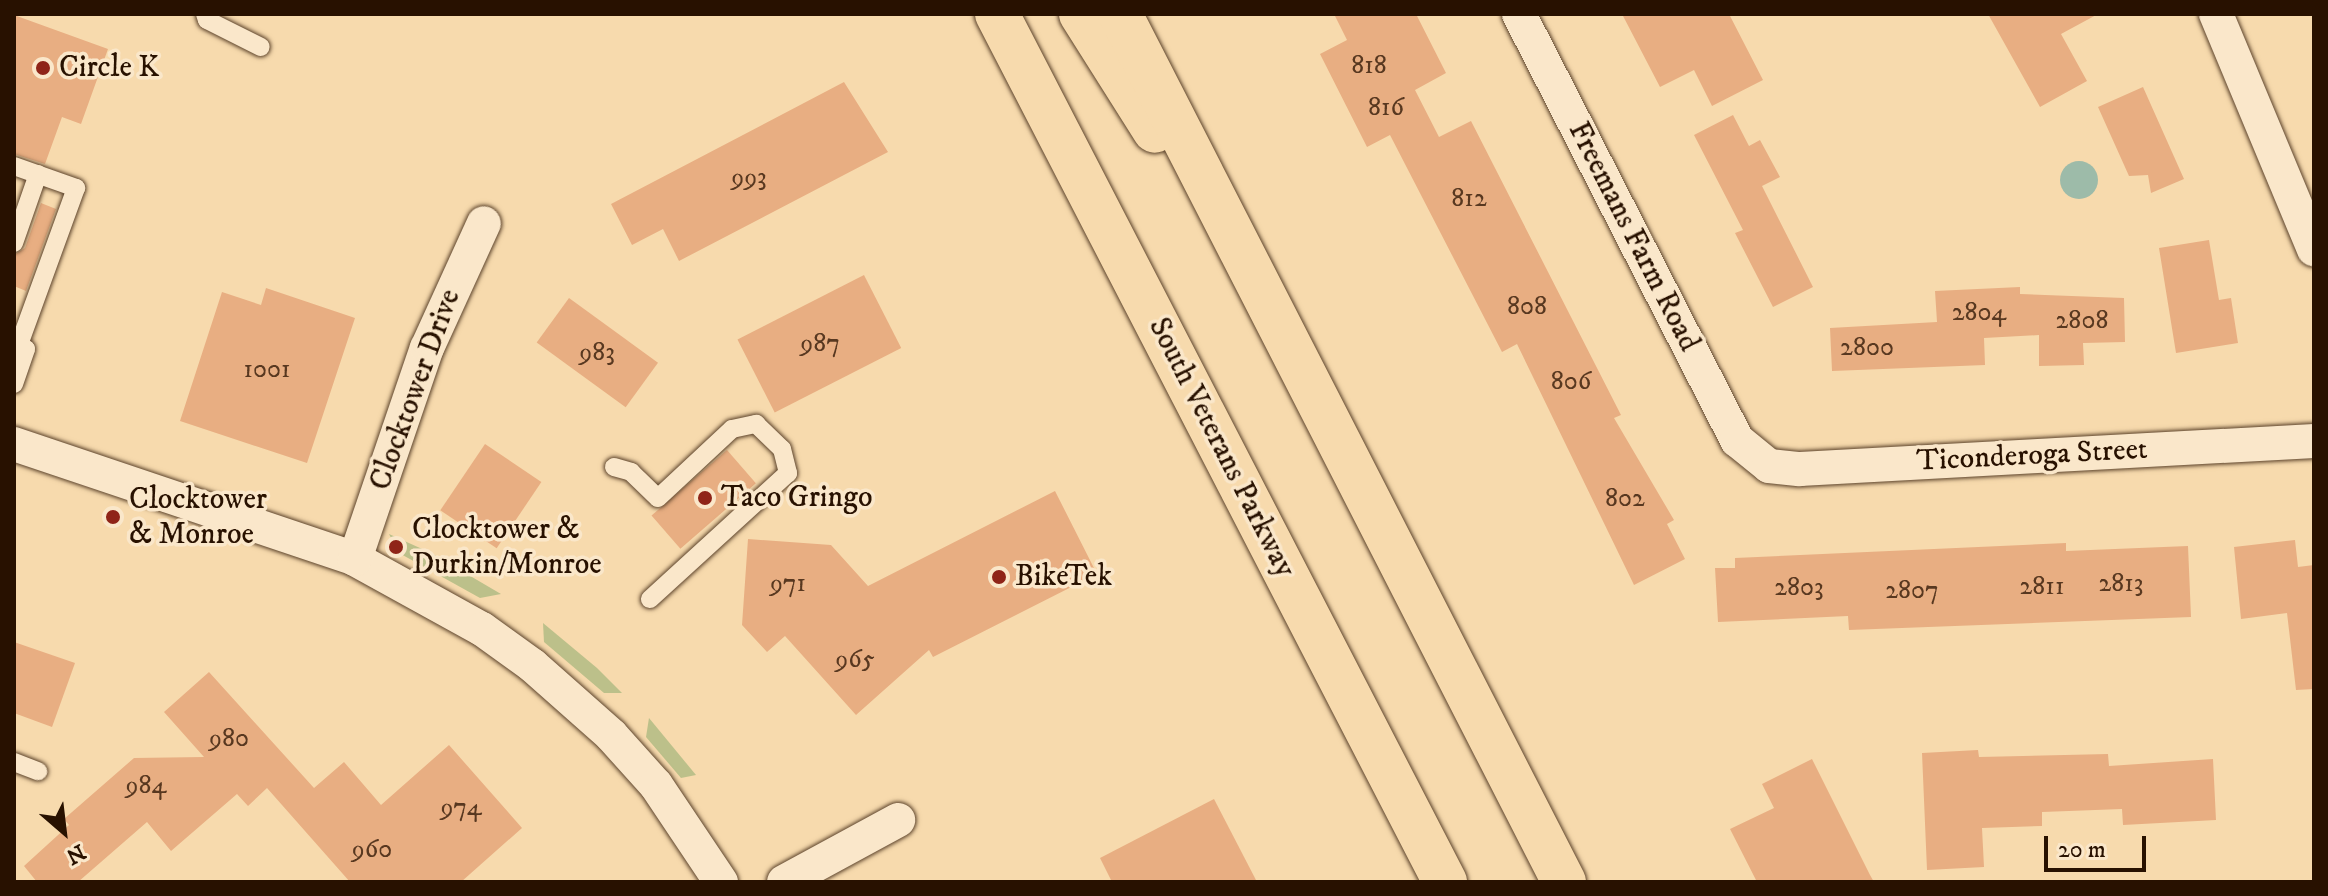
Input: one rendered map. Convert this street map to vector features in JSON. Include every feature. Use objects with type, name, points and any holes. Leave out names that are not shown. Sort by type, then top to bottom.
[{"type":"highway","name":"South Veterans Parkway","points":[[997,14],[1445,882]]},
{"type":"highway","points":[[1081,14],[1138,111],[1221,209]]},
{"type":"highway","points":[[1120,14],[1564,882]]},
{"type":"highway","points":[[1139,14],[1156,84]]},
{"type":"street","name":"Freemans Farm Road","points":[[1519,14],[1730,426],[1754,456]]},
{"type":"street","points":[[2216,14],[2314,249]]},
{"type":"street","name":"Clocktower Drive","points":[[355,559],[427,348],[484,223]]},
{"type":"street","name":"Ticonderoga Street","points":[[1754,456],[1769,466],[1800,469],[2314,441]]},
{"type":"street","points":[[14,444],[355,559],[482,629],[585,709],[656,785],[721,882]]},
{"type":"street","points":[[784,882],[898,820]]},
{"type":"lane","points":[[205,14],[207,20],[261,47]]},
{"type":"lane","points":[[14,166],[76,188],[16,346],[26,349],[14,384]]},
{"type":"lane","points":[[14,243],[38,174]]},
{"type":"lane","points":[[614,467],[631,472],[658,498],[732,429],[756,424],[782,449],[788,473],[650,599]]},
{"type":"lane","points":[[14,762],[38,771]]},
{"type":"green space","points":[[389,534],[431,553],[501,594],[480,598],[399,553]]},
{"type":"green space","points":[[543,623],[622,693],[604,693],[544,642]]},
{"type":"green space","points":[[649,718],[696,775],[681,778],[646,737]]},
{"type":"shaded area","points":[[2079,161],[2092,167],[2098,180],[2092,193],[2079,199],[2066,193],[2060,180],[2066,167]]},
{"type":"building","points":[[1334,14],[1416,14],[1446,73],[1415,90],[1439,137],[1471,121],[1621,415],[1614,418],[1674,520],[1667,524],[1685,559],[1634,585],[1517,344],[1502,352],[1390,135],[1367,147],[1320,54],[1347,40]]},
{"type":"building","points":[[1622,14],[1729,14],[1763,80],[1712,106],[1694,70],[1660,87]]},
{"type":"building","points":[[1988,14],[2098,14],[2061,34],[2087,81],[2040,107]]},
{"type":"building","points":[[14,15],[108,49],[81,124],[62,117],[45,164],[14,154]]},
{"type":"building","points":[[844,82],[888,152],[679,261],[663,229],[632,245],[611,204]]},
{"type":"building","points":[[2143,87],[2184,179],[2151,193],[2148,175],[2129,176],[2098,107]]},
{"type":"building","points":[[1733,115],[1749,146],[1760,140],[1780,177],[1762,186],[1813,287],[1773,307],[1735,233],[1743,230],[1694,135]]},
{"type":"building","points":[[41,203],[56,209],[26,291],[14,286],[14,255],[25,248]]},
{"type":"building","points":[[2209,240],[2219,300],[2231,298],[2238,343],[2176,353],[2159,248]]},
{"type":"building","points":[[864,275],[901,348],[775,413],[737,339]]},
{"type":"building","points":[[2020,287],[2020,294],[2124,298],[2125,342],[2083,343],[2084,365],[2039,366],[2039,335],[1984,338],[1985,365],[1832,371],[1830,328],[1937,322],[1935,291]]},
{"type":"building","points":[[266,288],[355,318],[307,463],[180,421],[222,292],[261,305]]},
{"type":"building","points":[[569,298],[658,363],[626,407],[537,342]]},
{"type":"building","points":[[485,444],[541,482],[497,548],[440,510]]},
{"type":"building","points":[[727,450],[756,483],[680,549],[652,516]]},
{"type":"building","points":[[1055,491],[1097,574],[933,657],[929,650],[856,715],[785,636],[767,652],[742,625],[748,539],[831,545],[868,586]]},
{"type":"building","points":[[2295,540],[2298,567],[2314,565],[2314,689],[2296,690],[2287,613],[2241,619],[2234,547]]},
{"type":"building","points":[[2066,543],[2066,551],[2188,546],[2191,617],[1849,630],[1848,616],[1718,622],[1715,568],[1735,568],[1735,558]]},
{"type":"building","points":[[14,642],[75,663],[52,727],[14,713]]},
{"type":"building","points":[[209,672],[314,788],[344,762],[381,805],[449,745],[522,828],[461,882],[350,882],[267,788],[248,806],[237,794],[171,851],[147,822],[78,882],[37,882],[24,866],[69,825],[64,819],[134,758],[204,757],[164,712]]},
{"type":"building","points":[[1978,750],[1979,757],[2108,754],[2109,766],[2213,759],[2216,820],[2123,825],[2122,809],[2042,812],[2042,826],[1982,828],[1984,867],[1927,870],[1922,753]]},
{"type":"building","points":[[1812,759],[1874,882],[1757,882],[1730,829],[1774,808],[1762,784]]},
{"type":"building","points":[[1214,799],[1257,882],[1112,882],[1100,858]]},
{"type":"place","name":"Circle K","points":[[43,68]]},
{"type":"place","name":"Taco Gringo","points":[[705,498]]},
{"type":"place","name":"Clocktower & Monroe","points":[[113,517]]},
{"type":"place","name":"Clocktower & Durkin/Monroe","points":[[396,547]]},
{"type":"place","name":"BikeTek","points":[[999,577]]}]
